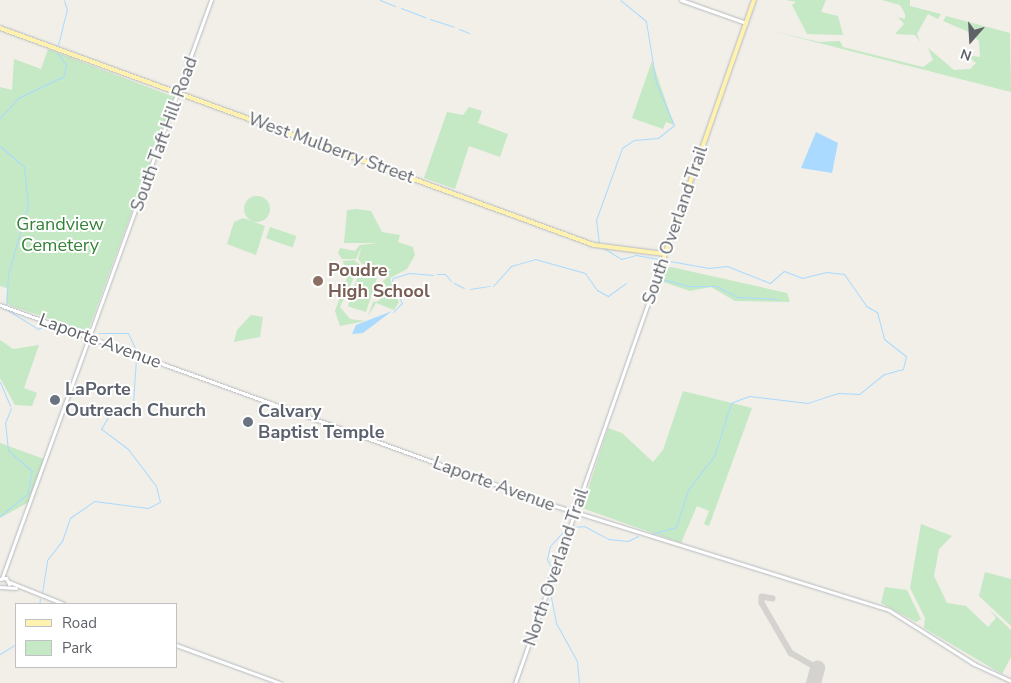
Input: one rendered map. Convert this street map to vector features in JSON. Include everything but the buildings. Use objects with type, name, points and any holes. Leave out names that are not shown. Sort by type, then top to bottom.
[{"type":"main road","name":"South Overland Trail","points":[[664,257],[754,0]]},
{"type":"main road","name":"West Mulberry Street","points":[[0,28],[602,246],[664,257]]},
{"type":"street","name":"South Taft Hill Road","points":[[9,566],[211,0]]},
{"type":"street","points":[[681,0],[746,23]]},
{"type":"street","name":"South Overland Trail","points":[[596,451],[664,257]]},
{"type":"street","name":"Laporte Avenue","points":[[3,306],[574,512],[890,610],[974,664],[1011,681]]},
{"type":"street","name":"North Overland Trail","points":[[515,683],[596,451]]},
{"type":"street","points":[[9,566],[1,578],[5,585],[61,603]]},
{"type":"street","points":[[0,594],[5,585],[9,566]]},
{"type":"street","points":[[178,646],[280,683]]},
{"type":"green space","points":[[787,0],[826,0],[821,12],[838,16],[843,35],[807,34],[792,5],[796,2]]},
{"type":"green space","points":[[882,0],[910,0],[910,6],[941,14],[938,19],[928,14],[917,34],[920,42],[915,35],[895,34],[904,24],[898,17],[905,19],[905,14],[900,5]]},
{"type":"green space","points":[[946,16],[1010,33],[1011,92],[772,31],[819,42],[840,41],[843,47],[923,67],[933,60],[928,48],[954,70],[970,69],[976,63],[966,55],[980,57],[979,41],[969,32],[943,21]]},
{"type":"green space","name":"Grandview Cemetery","points":[[48,49],[174,97],[88,331],[11,306],[6,302],[7,288],[0,286],[0,87],[12,90],[14,59],[41,69]]},
{"type":"green space","points":[[652,61],[674,125],[666,122],[663,129],[632,118]]},
{"type":"green space","points":[[469,107],[482,111],[478,123],[508,134],[500,157],[469,146],[455,189],[424,178],[447,112],[463,115]]},
{"type":"green space","points":[[257,196],[266,200],[270,209],[266,218],[257,222],[248,218],[244,209],[248,200]]},
{"type":"green space","points":[[347,210],[371,211],[382,232],[400,235],[398,242],[413,247],[415,255],[407,269],[390,278],[399,302],[394,310],[376,303],[368,316],[373,302],[379,301],[382,281],[381,288],[386,288],[383,281],[389,276],[382,272],[382,278],[376,265],[362,264],[358,259],[362,246],[356,259],[342,259],[338,253],[340,248],[355,251],[360,245],[377,243],[344,243]]},
{"type":"green space","points":[[243,218],[265,226],[256,255],[227,244],[234,222]]},
{"type":"green space","points":[[270,227],[296,236],[293,247],[266,238]]},
{"type":"green space","points":[[354,260],[360,265],[340,307],[350,319],[365,321],[340,326],[335,311],[347,278],[343,261]]},
{"type":"green space","points":[[671,267],[787,293],[790,302],[735,301],[711,287],[690,291],[660,281],[665,268]]},
{"type":"green space","points":[[359,272],[377,278],[366,312],[348,306]]},
{"type":"green space","points":[[251,315],[263,317],[260,337],[234,342],[237,330]]},
{"type":"green space","points":[[0,340],[13,349],[39,345],[24,388],[37,393],[32,406],[15,405],[0,378]]},
{"type":"green space","points":[[683,391],[752,408],[709,526],[704,524],[709,511],[697,506],[681,543],[582,508],[608,428],[622,433],[653,462],[663,450]]},
{"type":"green space","points":[[0,443],[44,459],[29,502],[0,518]]},
{"type":"green space","points":[[921,524],[952,536],[939,549],[934,576],[947,603],[966,606],[988,627],[996,618],[990,610],[1011,630],[1011,657],[1002,674],[924,628],[925,618],[910,588]]},
{"type":"green space","points":[[985,572],[1011,579],[1011,626],[979,596]]},
{"type":"green space","points":[[885,587],[907,590],[921,619],[916,622],[881,603]]},
{"type":"water","points":[[816,132],[838,143],[832,173],[801,168]]},
{"type":"water","points":[[392,311],[363,333],[352,334],[356,325]]},
{"type":"waterway","points":[[58,45],[67,10],[64,0]]},
{"type":"waterway","points":[[380,0],[395,6]]},
{"type":"waterway","points":[[599,244],[596,220],[622,148],[634,140],[658,138],[674,125],[656,83],[646,21],[620,0]]},
{"type":"waterway","points":[[401,8],[425,17]]},
{"type":"waterway","points":[[430,19],[454,27]]},
{"type":"waterway","points":[[459,29],[469,33]]},
{"type":"waterway","points":[[0,118],[18,98],[64,76],[66,64],[57,53]]},
{"type":"waterway","points":[[0,146],[24,167],[28,205],[8,274],[6,309],[38,329],[48,324]]},
{"type":"waterway","points":[[602,247],[621,259],[636,255],[709,268],[727,266],[770,283],[784,271],[802,278],[826,272],[844,274],[866,306],[877,312],[884,339],[906,356],[903,369],[884,374],[859,394],[838,393],[808,403],[749,396],[731,403],[714,456],[688,490],[676,527],[651,534]]},
{"type":"waterway","points":[[493,286],[511,266],[535,259],[585,273],[597,290],[608,296],[626,283]]},
{"type":"waterway","points":[[393,312],[402,303],[391,284],[393,278],[409,273],[433,275]]},
{"type":"waterway","points":[[437,274],[445,274],[451,281]]},
{"type":"waterway","points":[[662,279],[688,286],[716,286],[738,297],[777,299]]},
{"type":"waterway","points":[[454,283],[464,288]]},
{"type":"waterway","points":[[470,289],[490,286]]},
{"type":"waterway","points":[[54,322],[89,331]]},
{"type":"waterway","points":[[99,333],[128,333],[136,350]]},
{"type":"waterway","points":[[42,593],[47,560],[62,541],[70,518],[94,501],[148,508],[160,502],[156,486],[128,449],[101,429],[108,417],[133,403],[136,358]]},
{"type":"waterway","points":[[0,382],[10,406]]},
{"type":"waterway","points":[[0,516],[27,494],[32,471],[8,450],[5,423],[11,408]]},
{"type":"waterway","points":[[574,527],[584,526],[608,539],[628,541],[638,536]]},
{"type":"waterway","points":[[545,586],[551,567],[547,559],[550,546],[564,531]]},
{"type":"waterway","points":[[550,592],[556,623],[577,661],[579,683]]},
{"type":"waterway","points":[[39,603],[40,599]]},
{"type":"waterway","points":[[0,654],[15,645]]},
{"type":"taxiway","points":[[773,599],[762,597],[762,603],[791,653],[817,668]]},
{"type":"runway","points":[[813,683],[817,668]]},
{"type":"place","name":"Poudre High School","points":[[318,281]]},
{"type":"place","name":"LaPorte Outreach Church","points":[[55,400]]},
{"type":"place","name":"Calvary Baptist Temple","points":[[248,422]]}]
